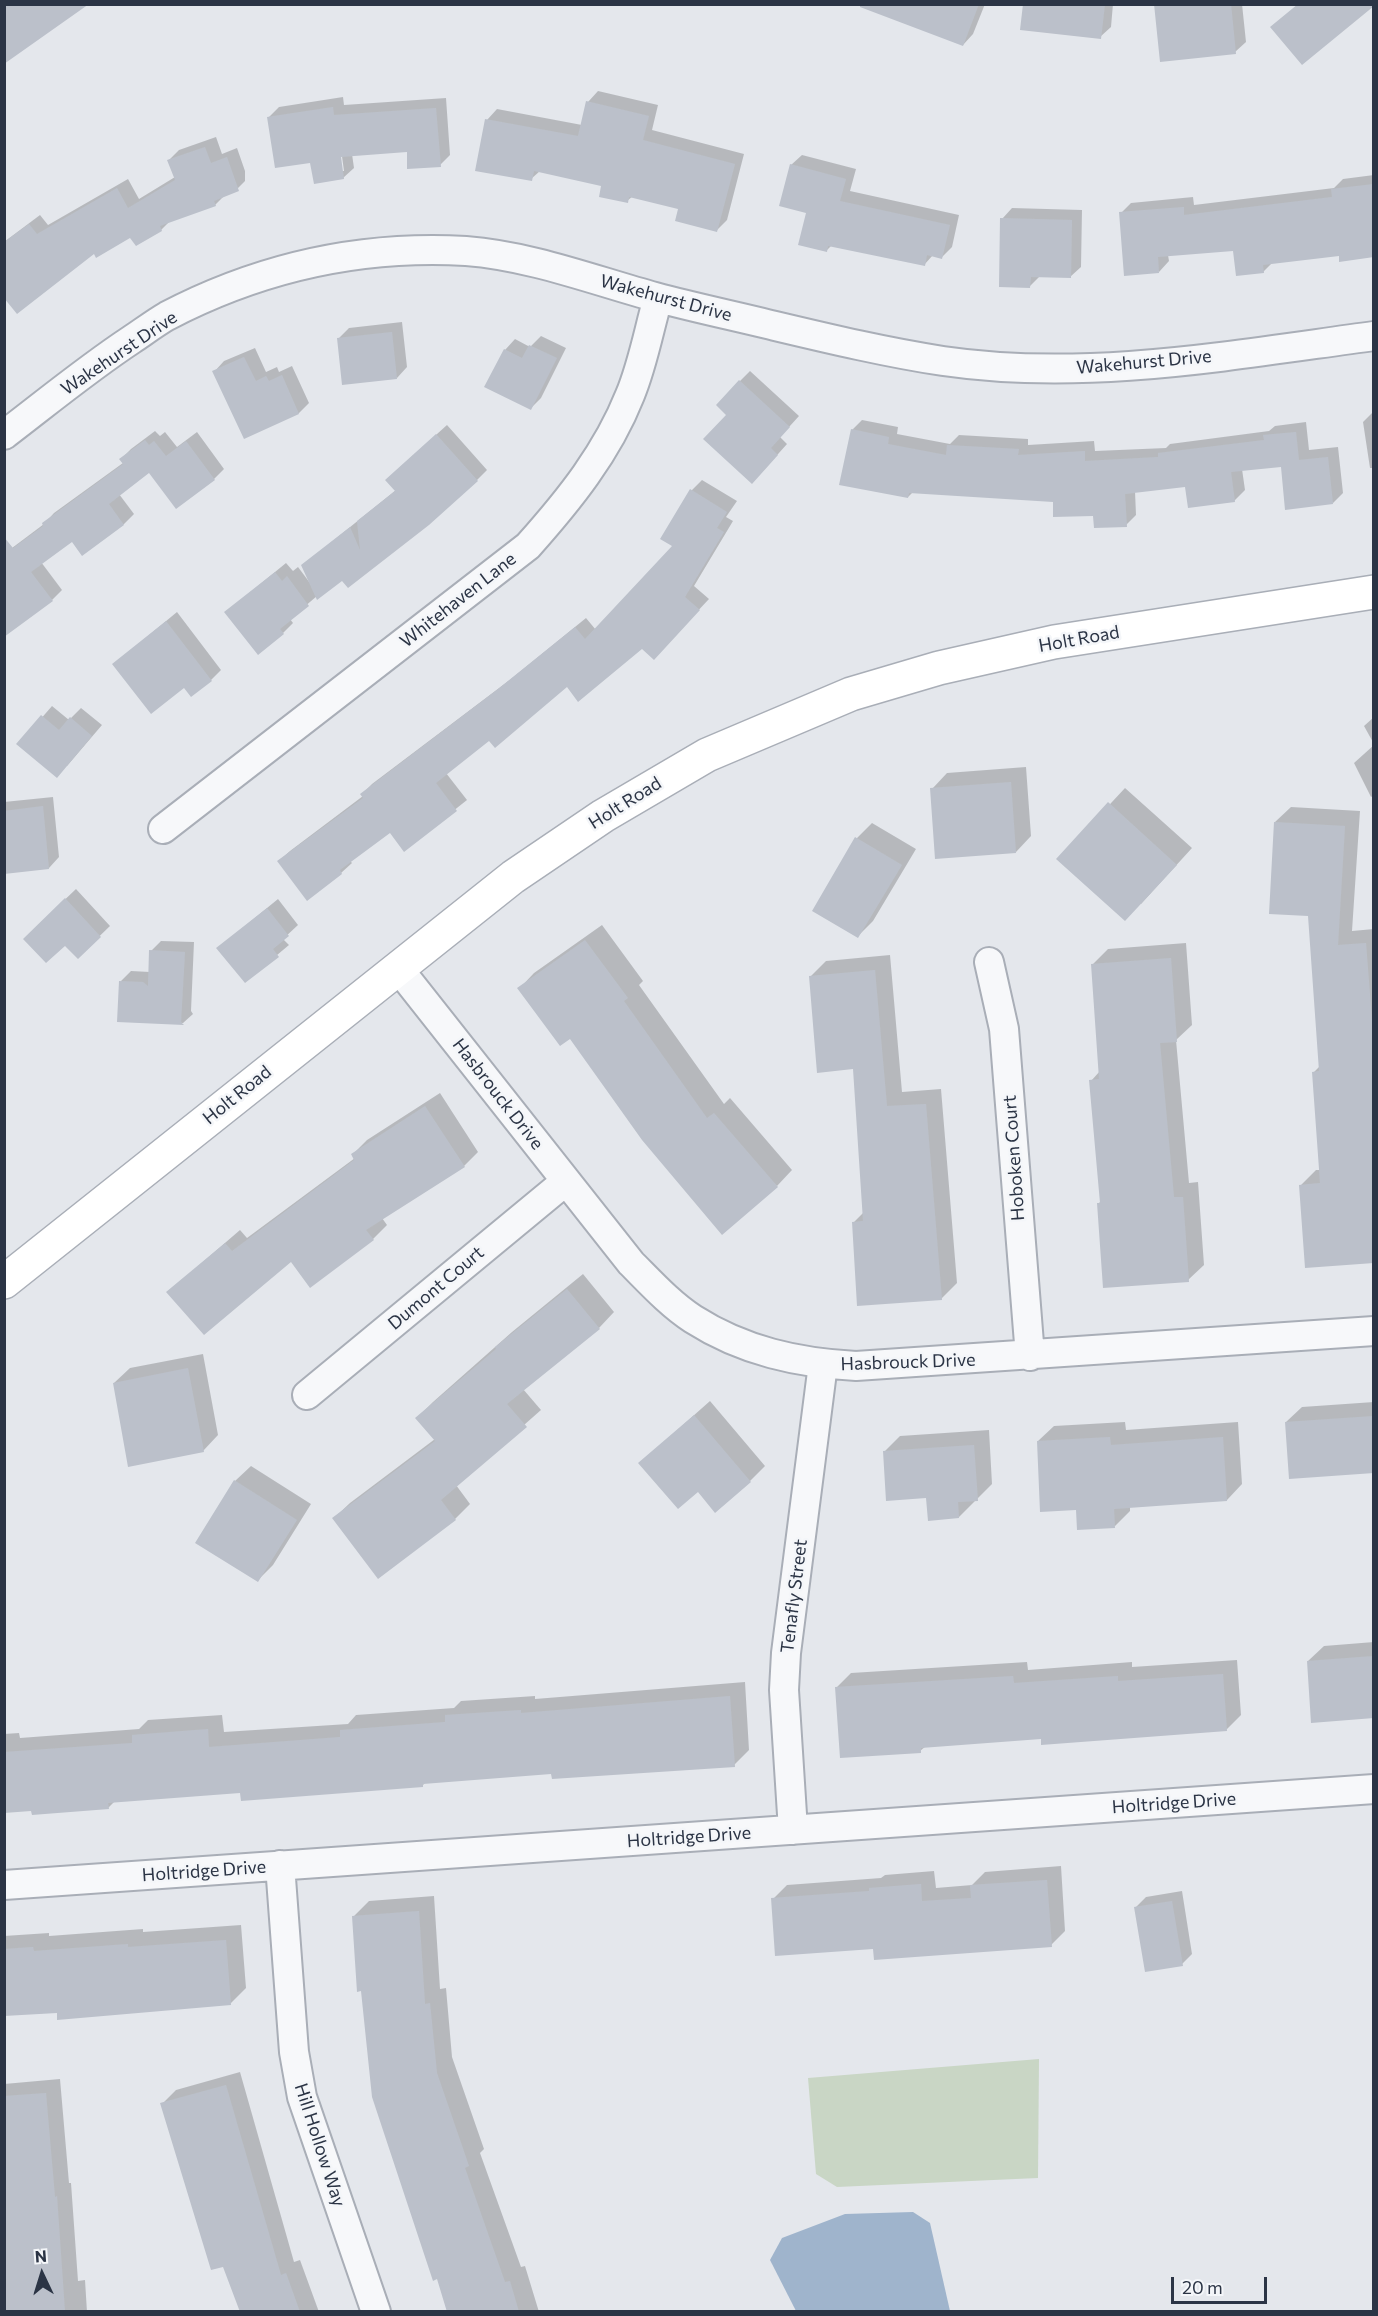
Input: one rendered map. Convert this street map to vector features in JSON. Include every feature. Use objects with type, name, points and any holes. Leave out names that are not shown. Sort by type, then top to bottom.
[{"type":"street","name":"Wakehurst Drive","points":[[4,435],[114,352],[165,318],[227,288],[285,269],[368,252],[467,251],[526,260],[658,298],[879,351],[948,362],[1013,368],[1075,368],[1179,362],[1374,336]]},
{"type":"street","name":"Whitehaven Lane","points":[[163,829],[528,546],[569,500],[597,460],[611,434],[631,393],[658,298]]},
{"type":"street","name":"Holt Road","points":[[4,1282],[513,877],[648,789],[707,755],[851,694],[939,668],[1054,642],[1374,592]]},
{"type":"street","name":"Hoboken Court","points":[[989,962],[1004,1029],[1030,1356]]},
{"type":"street","name":"Hasbrouck Drive","points":[[398,968],[632,1263],[666,1298],[693,1319],[736,1342],[775,1356],[823,1364],[856,1366],[1374,1331]]},
{"type":"street","name":"Dumont Court","points":[[307,1395],[566,1181]]},
{"type":"street","name":"Tenafly Street","points":[[793,1830],[784,1690],[786,1653],[823,1364]]},
{"type":"street","name":"Holtridge Drive","points":[[4,1885],[1374,1789]]},
{"type":"street","name":"Hill Hollow Way","points":[[280,1865],[294,2052],[302,2097],[376,2312]]},
{"type":"green space","points":[[1039,2059],[1038,2178],[837,2187],[816,2174],[808,2078]]},
{"type":"water","points":[[913,2212],[930,2223],[950,2311],[796,2311],[770,2260],[782,2238],[845,2214]]},
{"type":"building","points":[[4,4],[89,4],[4,64]]},
{"type":"building","points":[[860,4],[979,4],[963,46],[860,7]]},
{"type":"building","points":[[1023,4],[1105,4],[1101,39],[1020,30]]},
{"type":"building","points":[[1154,4],[1231,4],[1236,54],[1160,62]]},
{"type":"building","points":[[1298,4],[1374,4],[1374,6],[1302,65],[1270,27]]},
{"type":"building","points":[[586,101],[649,116],[643,140],[735,164],[717,232],[675,221],[678,209],[629,197],[628,203],[599,197],[601,186],[534,171],[532,181],[475,171],[485,119],[578,136]]},
{"type":"building","points":[[333,107],[334,115],[436,108],[441,167],[407,169],[407,152],[341,157],[344,179],[314,184],[310,163],[275,168],[267,117]]},
{"type":"building","points":[[205,147],[211,163],[227,157],[239,191],[214,201],[216,206],[160,226],[162,231],[136,246],[130,238],[96,258],[94,254],[17,314],[4,298],[4,242],[29,224],[37,234],[117,188],[128,208],[175,180],[167,160]]},
{"type":"building","points":[[790,164],[846,179],[840,201],[950,225],[942,259],[927,255],[925,266],[828,246],[827,252],[798,245],[806,213],[779,206]]},
{"type":"building","points":[[1374,184],[1374,257],[1339,262],[1339,256],[1263,265],[1264,273],[1236,276],[1233,251],[1158,257],[1159,273],[1124,276],[1119,212],[1184,207],[1184,215],[1332,197],[1331,189]]},
{"type":"building","points":[[1000,218],[1072,220],[1071,278],[1031,277],[1030,288],[999,287]]},
{"type":"building","points":[[392,332],[397,379],[342,385],[337,338]]},
{"type":"building","points":[[529,345],[557,358],[531,410],[484,387],[504,349],[522,358]]},
{"type":"building","points":[[244,357],[256,381],[266,376],[269,381],[282,375],[299,414],[244,439],[212,371]]},
{"type":"building","points":[[739,380],[790,427],[771,448],[778,455],[752,484],[703,439],[726,415],[716,405]]},
{"type":"building","points":[[851,429],[889,437],[888,444],[946,455],[947,445],[1019,449],[1018,455],[1085,451],[1085,461],[1158,457],[1158,453],[1264,440],[1263,435],[1296,432],[1299,460],[1328,457],[1333,504],[1285,510],[1281,467],[1231,472],[1235,502],[1188,508],[1185,487],[1125,494],[1127,527],[1094,528],[1093,516],[1053,517],[1053,502],[909,493],[908,498],[839,485]]},
{"type":"building","points":[[436,434],[478,481],[429,525],[348,588],[342,581],[317,600],[301,565],[350,527],[360,550],[357,521],[395,491],[385,480]]},
{"type":"building","points":[[145,440],[149,445],[154,441],[166,456],[186,441],[215,480],[176,509],[149,473],[109,504],[124,525],[82,556],[72,542],[31,572],[53,601],[4,637],[4,537],[13,548],[43,526],[42,523],[123,464],[119,459]]},
{"type":"building","points":[[690,489],[727,512],[717,528],[724,532],[685,597],[700,610],[654,660],[642,649],[578,702],[567,687],[495,748],[489,741],[436,783],[457,811],[404,852],[390,833],[340,870],[342,874],[307,901],[277,861],[363,798],[360,794],[575,627],[585,639],[672,546],[660,539]]},
{"type":"building","points":[[275,572],[282,581],[287,576],[309,606],[280,629],[284,634],[258,655],[224,612]]},
{"type":"building","points":[[166,621],[212,681],[191,697],[184,688],[151,714],[112,664]]},
{"type":"building","points":[[41,715],[59,730],[70,717],[92,736],[57,778],[16,744]]},
{"type":"building","points":[[1011,782],[1016,853],[935,859],[930,788]]},
{"type":"building","points":[[1108,802],[1177,865],[1125,921],[1056,859]]},
{"type":"building","points":[[43,806],[49,869],[4,874],[4,811]]},
{"type":"building","points":[[1274,822],[1345,826],[1338,945],[1366,943],[1374,1047],[1374,1263],[1305,1268],[1299,1185],[1320,1183],[1312,1072],[1319,1071],[1308,916],[1269,914]]},
{"type":"building","points":[[855,837],[902,865],[858,938],[812,911]]},
{"type":"building","points":[[65,898],[101,937],[78,959],[65,946],[46,963],[23,939]]},
{"type":"building","points":[[267,908],[289,936],[273,949],[279,957],[245,983],[216,948]]},
{"type":"building","points":[[585,940],[628,998],[624,1001],[707,1118],[714,1113],[778,1187],[722,1235],[642,1140],[570,1039],[560,1046],[517,988]]},
{"type":"building","points":[[149,950],[185,952],[181,1022],[184,1025],[117,1022],[119,981],[143,982],[148,986]]},
{"type":"building","points":[[1171,958],[1177,1042],[1160,1043],[1174,1197],[1183,1197],[1189,1282],[1103,1288],[1097,1203],[1100,1203],[1089,1080],[1099,1079],[1091,964]]},
{"type":"building","points":[[875,970],[887,1106],[926,1104],[942,1300],[857,1306],[852,1222],[863,1221],[853,1069],[817,1073],[809,976]]},
{"type":"building","points":[[425,1106],[465,1167],[366,1230],[374,1240],[310,1288],[291,1262],[204,1335],[166,1292],[225,1243],[232,1251],[354,1160],[351,1154]]},
{"type":"building","points":[[567,1289],[600,1329],[507,1404],[527,1427],[441,1500],[456,1520],[378,1579],[332,1518],[435,1441],[415,1418],[496,1349],[495,1347]]},
{"type":"building","points":[[188,1368],[204,1452],[128,1467],[113,1383]]},
{"type":"building","points":[[694,1415],[751,1482],[715,1513],[698,1492],[678,1509],[638,1463]]},
{"type":"building","points":[[1374,1416],[1374,1473],[1289,1479],[1285,1422]]},
{"type":"building","points":[[1110,1437],[1111,1445],[1223,1437],[1227,1501],[1114,1509],[1115,1528],[1077,1530],[1076,1510],[1040,1512],[1037,1441]]},
{"type":"building","points":[[974,1445],[978,1501],[958,1502],[959,1518],[928,1521],[926,1498],[886,1501],[883,1451]]},
{"type":"building","points":[[234,1480],[297,1520],[258,1582],[195,1543]]},
{"type":"building","points":[[1374,1656],[1374,1718],[1311,1723],[1307,1661]]},
{"type":"building","points":[[1223,1674],[1227,1731],[1041,1745],[1041,1739],[921,1748],[921,1753],[840,1758],[835,1687],[1013,1676],[1014,1683],[1118,1676],[1118,1681]]},
{"type":"building","points":[[730,1696],[735,1767],[552,1779],[551,1774],[423,1784],[423,1787],[241,1801],[240,1793],[108,1803],[109,1809],[32,1815],[31,1811],[4,1813],[4,1752],[132,1743],[132,1735],[208,1729],[209,1747],[340,1737],[340,1730],[445,1722],[445,1715],[521,1710],[521,1713]]},
{"type":"building","points":[[1047,1880],[1052,1947],[874,1960],[873,1949],[775,1956],[771,1898],[869,1891],[869,1888],[921,1884],[922,1901],[971,1898],[970,1885]]},
{"type":"building","points":[[1172,1901],[1183,1966],[1145,1972],[1134,1907]]},
{"type":"building","points":[[419,1911],[425,2004],[430,2003],[437,2073],[469,2166],[465,2168],[505,2282],[510,2281],[519,2312],[447,2312],[437,2279],[433,2281],[372,2097],[361,1991],[357,1992],[352,1916]]},
{"type":"building","points":[[226,1940],[231,2005],[57,2020],[57,2013],[4,2016],[4,1949],[33,1947],[34,1951]]},
{"type":"building","points":[[226,2085],[281,2275],[286,2273],[300,2312],[240,2312],[223,2267],[211,2270],[160,2103]]},
{"type":"building","points":[[46,2093],[55,2197],[57,2196],[65,2312],[4,2312],[4,2096]]}]
